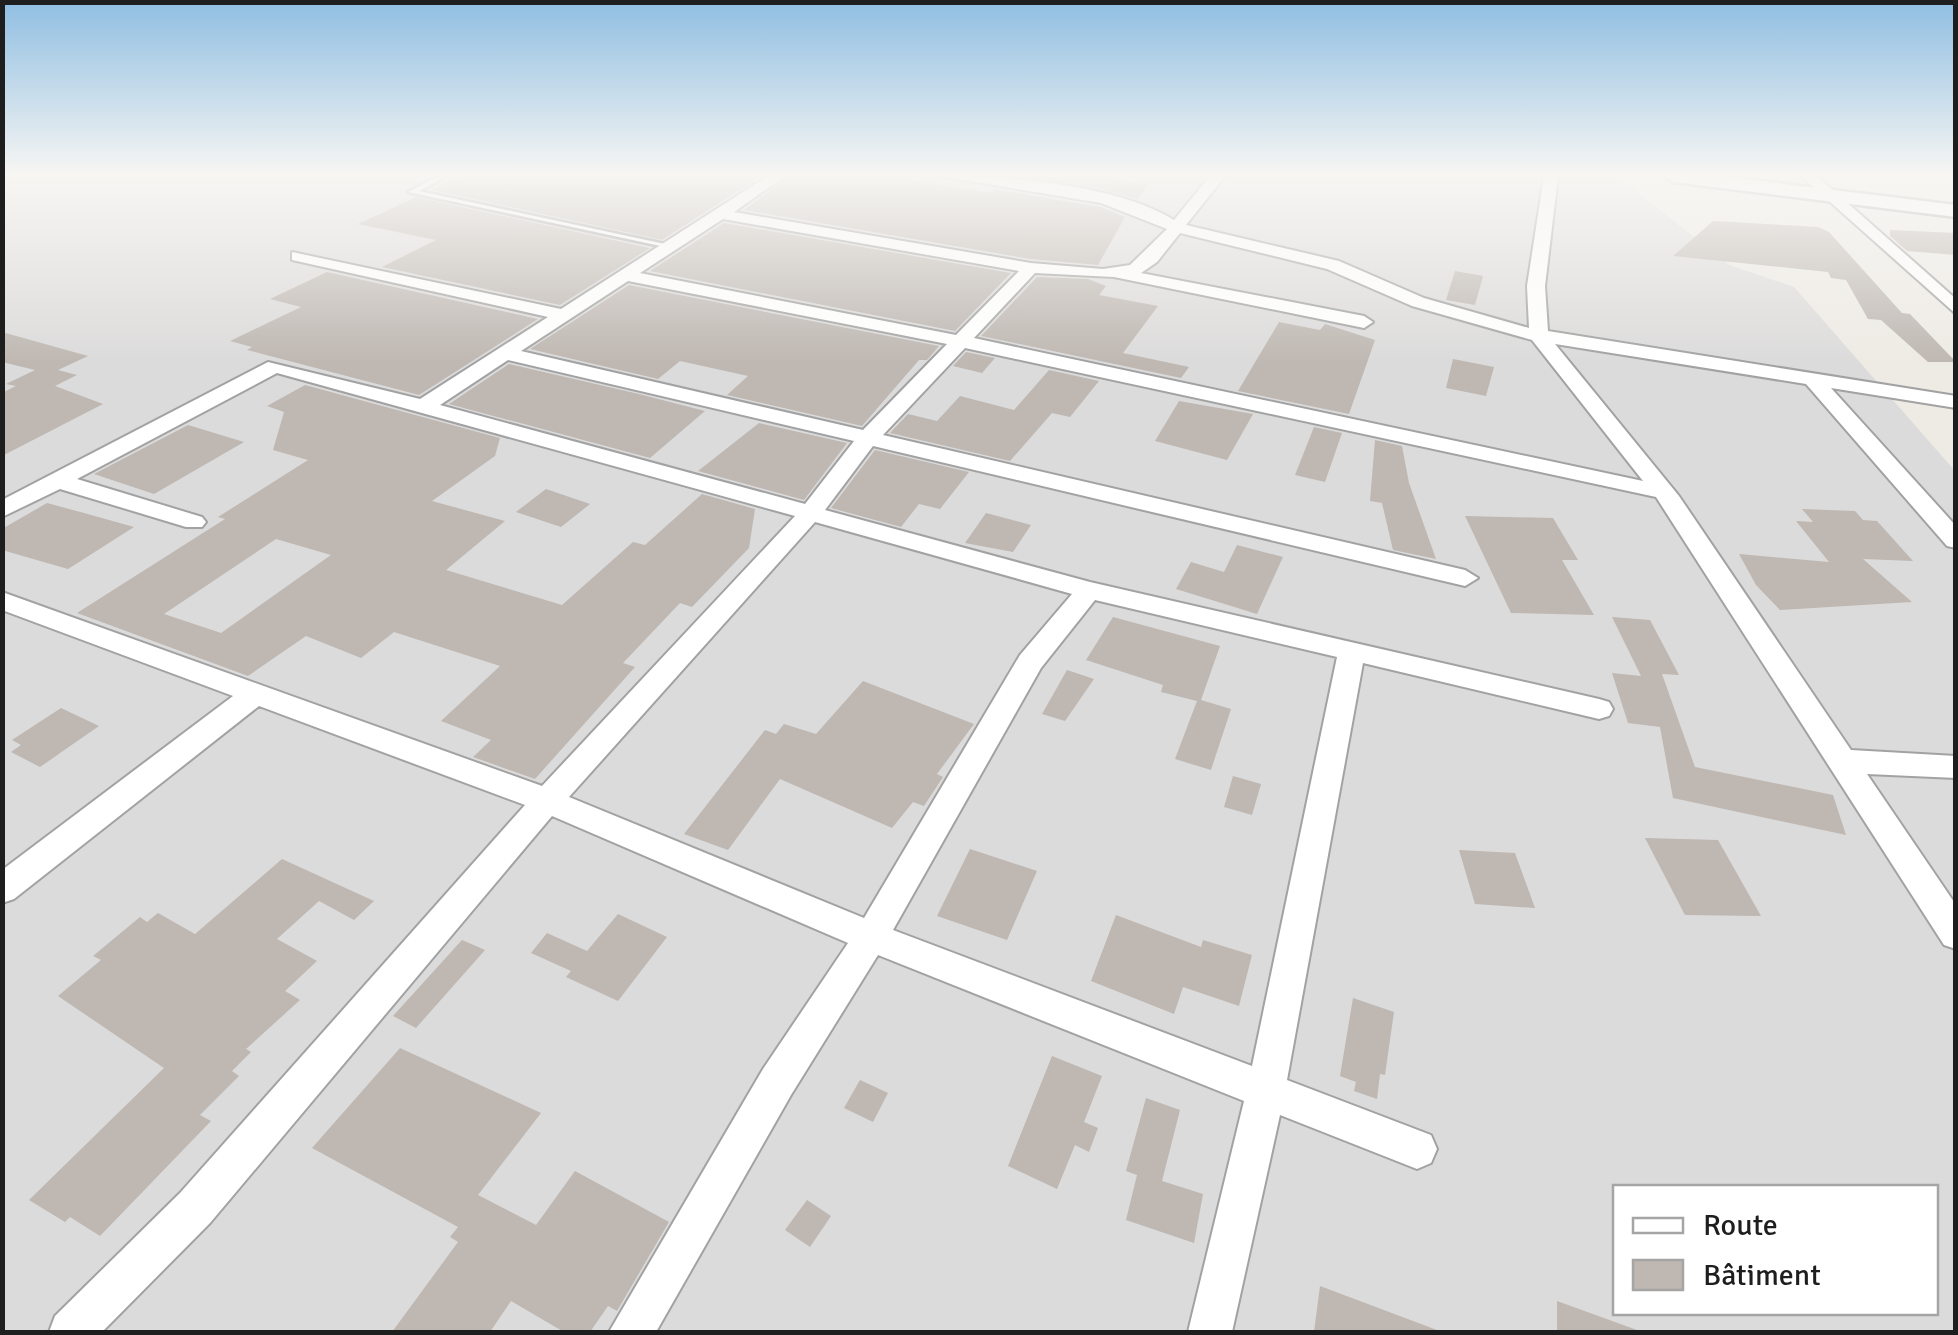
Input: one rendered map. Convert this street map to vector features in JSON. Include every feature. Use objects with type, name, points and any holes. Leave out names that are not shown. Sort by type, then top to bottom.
[{"type":"street","points":[[426,404],[682,238]]},
{"type":"street","points":[[861,238],[1031,268],[1116,273],[1364,322]]},
{"type":"street","points":[[1116,273],[1135,269],[1151,258],[1166,238]]},
{"type":"street","points":[[1222,238],[1333,265],[1466,319],[1539,336],[1956,402]]},
{"type":"street","points":[[1543,238],[1536,286],[1539,336],[1664,492],[1956,934]]},
{"type":"street","points":[[1876,238],[1956,308]]},
{"type":"street","points":[[298,256],[564,315]]},
{"type":"street","points":[[71,1332],[196,1208],[547,800],[810,515],[866,440],[1031,268]]},
{"type":"street","points":[[628,276],[958,341],[1664,492]]},
{"type":"street","points":[[505,353],[1465,578]]},
{"type":"street","points":[[5,506],[274,366],[426,404],[810,515],[1089,590],[1599,710]]},
{"type":"street","points":[[1814,381],[1956,540]]},
{"type":"street","points":[[59,481],[194,522]]},
{"type":"street","points":[[631,1332],[777,1082],[870,937],[1030,662],[1089,590]]},
{"type":"street","points":[[2,600],[254,696],[547,800],[870,937],[1417,1149]]},
{"type":"street","points":[[1210,1332],[1266,1090],[1352,651]]},
{"type":"street","points":[[2,889],[254,696]]},
{"type":"street","points":[[1842,761],[1956,766]]},
{"type":"lane","points":[[633,238],[670,246]]},
{"type":"shaded area","points":[[3,238],[1695,238],[1729,265],[1794,287],[1955,471],[1955,1332],[3,1332]]},
{"type":"building","points":[[428,238],[605,238],[650,248],[560,305],[382,267],[436,240]]},
{"type":"building","points":[[700,238],[812,238],[1011,273],[955,331],[650,271]]},
{"type":"building","points":[[910,238],[1113,238],[1098,265],[1031,259]]},
{"type":"building","points":[[1693,238],[1835,238],[1902,313],[1910,314],[1956,362],[1928,362],[1881,320],[1868,319],[1846,280],[1831,278],[1828,272],[1673,256]]},
{"type":"building","points":[[1893,238],[1956,238],[1956,255],[1907,251]]},
{"type":"building","points":[[1455,271],[1483,276],[1475,305],[1446,300]]},
{"type":"building","points":[[327,272],[538,319],[419,395],[247,350],[252,347],[230,341],[301,307],[270,299]]},
{"type":"building","points":[[1037,277],[1088,279],[1106,286],[1099,295],[1158,306],[1123,353],[1189,367],[1181,378],[981,336]]},
{"type":"building","points":[[629,285],[939,346],[927,360],[919,360],[862,426],[727,395],[748,376],[680,361],[658,379],[530,349]]},
{"type":"building","points":[[1279,322],[1320,330],[1325,324],[1375,340],[1349,414],[1238,391]]},
{"type":"building","points":[[2,332],[88,356],[58,370],[77,375],[55,386],[103,404],[2,456],[2,393],[16,386],[6,384],[35,370],[2,362]]},
{"type":"building","points":[[966,352],[995,358],[982,373],[953,366]]},
{"type":"building","points":[[1453,359],[1494,367],[1486,396],[1446,388]]},
{"type":"building","points":[[509,364],[705,411],[650,458],[449,404]]},
{"type":"building","points":[[1049,370],[1099,381],[1070,417],[1052,413],[1010,461],[890,433],[908,414],[937,421],[960,396],[1014,410]]},
{"type":"building","points":[[305,385],[500,438],[495,456],[432,501],[505,521],[446,570],[562,605],[633,542],[645,545],[702,494],[755,509],[749,548],[692,607],[680,603],[623,663],[635,667],[535,779],[473,757],[491,740],[441,721],[500,666],[394,632],[361,658],[306,636],[248,676],[77,613],[225,519],[218,517],[308,460],[273,450],[284,412],[267,406]],"holes":[[[276,539],[331,555],[221,633],[164,614]]]},
{"type":"building","points":[[1179,401],[1253,414],[1227,460],[1155,441]]},
{"type":"building","points":[[759,423],[847,443],[804,500],[698,471]]},
{"type":"building","points":[[188,425],[244,442],[154,494],[94,474]]},
{"type":"building","points":[[1314,427],[1342,433],[1325,482],[1295,475]]},
{"type":"building","points":[[1375,440],[1402,446],[1409,483],[1436,559],[1393,550],[1382,503],[1370,501]]},
{"type":"building","points":[[875,450],[969,472],[940,509],[919,504],[901,527],[831,508]]},
{"type":"building","points":[[546,489],[590,504],[561,527],[516,512]]},
{"type":"building","points":[[47,503],[134,527],[68,569],[2,550],[2,529]]},
{"type":"building","points":[[1802,509],[1855,511],[1863,520],[1877,521],[1913,561],[1863,559],[1912,602],[1780,610],[1756,585],[1739,554],[1829,562],[1796,521],[1813,522]]},
{"type":"building","points":[[986,513],[1031,525],[1013,552],[965,543]]},
{"type":"building","points":[[1465,516],[1553,518],[1578,560],[1562,560],[1594,615],[1511,613]]},
{"type":"building","points":[[1237,545],[1283,557],[1257,614],[1176,589],[1191,562],[1224,572]]},
{"type":"building","points":[[1113,617],[1220,646],[1201,700],[1231,709],[1211,770],[1175,759],[1197,701],[1161,692],[1163,685],[1086,660]]},
{"type":"building","points":[[1612,617],[1650,620],[1679,675],[1662,674],[1695,767],[1833,795],[1846,835],[1673,798],[1660,727],[1628,723],[1612,673],[1641,676]]},
{"type":"building","points":[[1067,670],[1094,679],[1065,721],[1042,714]]},
{"type":"building","points":[[863,681],[974,724],[937,774],[943,777],[924,806],[913,802],[892,828],[780,779],[728,850],[684,834],[765,730],[776,734],[784,724],[816,734]]},
{"type":"building","points":[[61,708],[99,726],[40,767],[11,752],[21,745],[12,740]]},
{"type":"building","points":[[1233,776],[1261,784],[1252,815],[1224,807]]},
{"type":"building","points":[[1645,838],[1718,840],[1761,916],[1685,915]]},
{"type":"building","points":[[970,849],[1037,871],[1007,940],[937,916]]},
{"type":"building","points":[[1459,850],[1515,853],[1535,908],[1475,904]]},
{"type":"building","points":[[282,859],[374,901],[354,920],[319,901],[277,939],[317,961],[285,991],[300,1000],[246,1049],[251,1052],[232,1071],[239,1076],[200,1115],[211,1121],[100,1236],[70,1217],[65,1222],[29,1200],[164,1068],[58,996],[101,960],[93,956],[140,917],[147,922],[158,913],[195,934]]},
{"type":"building","points":[[618,914],[667,937],[618,1001],[566,977],[571,971],[531,953],[547,933],[587,951]]},
{"type":"building","points":[[1116,915],[1201,947],[1203,940],[1252,955],[1239,1006],[1183,987],[1174,1014],[1091,981]]},
{"type":"building","points":[[462,940],[485,950],[416,1028],[393,1016]]},
{"type":"building","points":[[1353,998],[1394,1012],[1385,1075],[1380,1074],[1377,1099],[1354,1091],[1356,1082],[1340,1076]]},
{"type":"building","points":[[400,1048],[541,1113],[478,1195],[536,1225],[575,1171],[669,1222],[617,1311],[608,1306],[590,1332],[564,1332],[511,1301],[490,1332],[392,1332],[458,1242],[450,1237],[458,1227],[312,1148]]},
{"type":"building","points":[[1052,1056],[1102,1076],[1084,1122],[1098,1128],[1089,1152],[1075,1145],[1057,1189],[1008,1166]]},
{"type":"building","points":[[860,1080],[888,1093],[873,1122],[844,1108]]},
{"type":"building","points":[[1146,1098],[1180,1110],[1162,1181],[1203,1194],[1194,1243],[1126,1220],[1137,1175],[1126,1171]]},
{"type":"building","points":[[807,1200],[831,1216],[810,1247],[785,1230]]},
{"type":"building","points":[[1320,1286],[1437,1330],[1437,1332],[1314,1332]]},
{"type":"building","points":[[1557,1301],[1637,1330],[1637,1332],[1557,1332]]}]
